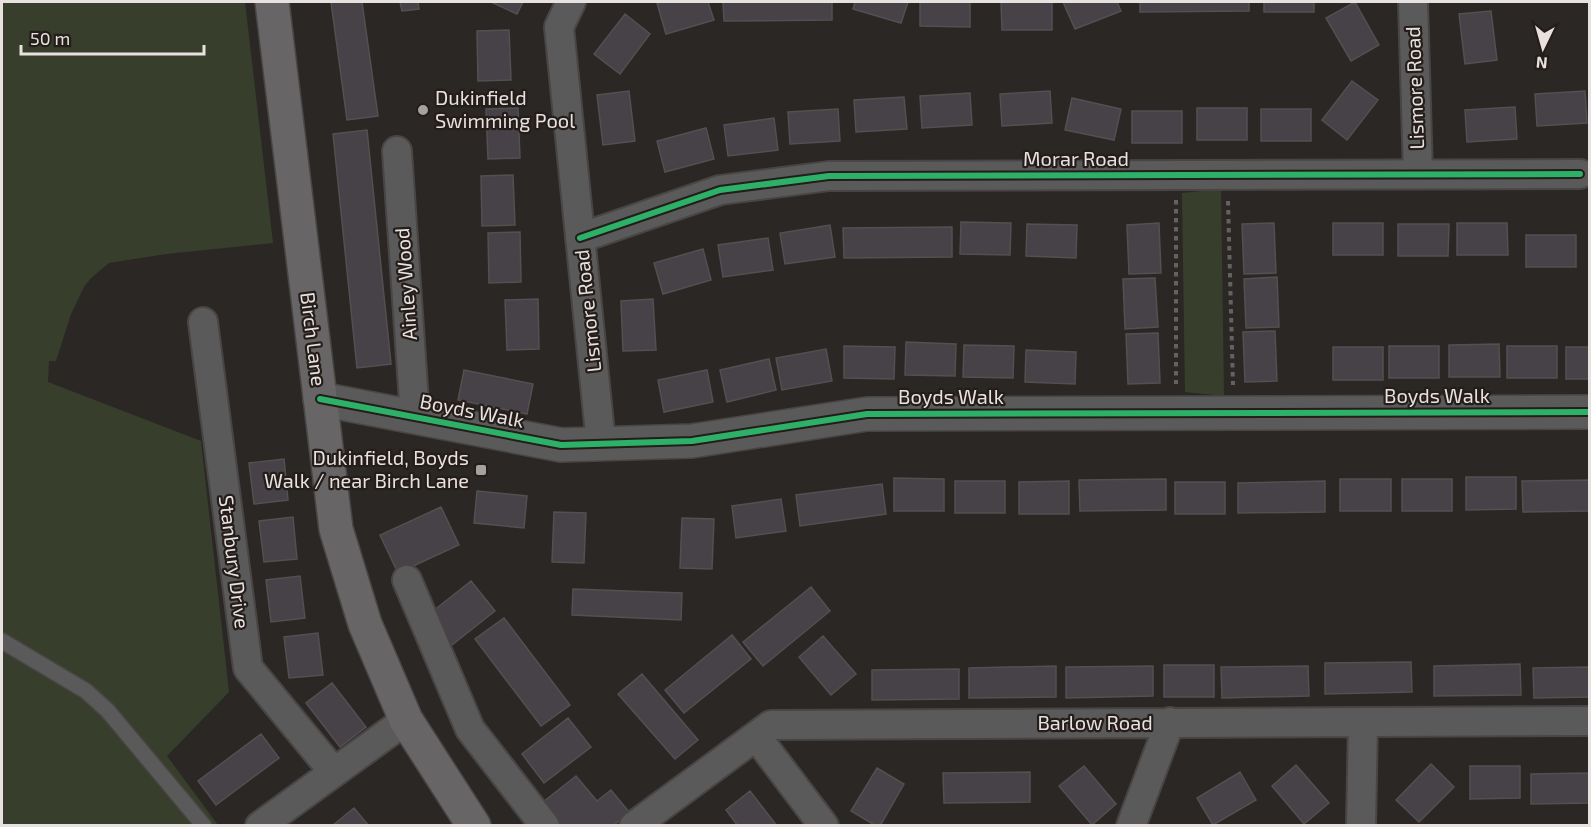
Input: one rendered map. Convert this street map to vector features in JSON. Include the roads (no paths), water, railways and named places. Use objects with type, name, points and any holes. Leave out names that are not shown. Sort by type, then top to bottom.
[{"type":"main road","name":"Birch Lane","points":[[272,2],[336,529],[365,624],[406,720],[474,825]]},
{"type":"street","name":"Lismore Road","points":[[571,2],[559,27],[601,444]]},
{"type":"street","name":"Lismore Road","points":[[1413,2],[1418,174]]},
{"type":"street","name":"Ainley Wood","points":[[397,151],[415,417]]},
{"type":"street","name":"Morar Road","points":[[580,238],[720,190],[829,176],[1580,174]]},
{"type":"street","name":"Stanbury Drive","points":[[202,322],[248,668],[333,771]]},
{"type":"street","name":"Boyds Walk","points":[[320,399],[561,445],[692,441],[867,414],[1590,412]]},
{"type":"street","points":[[407,580],[470,729],[545,825]]},
{"type":"street","points":[[276,821],[333,771],[406,720]]},
{"type":"street","points":[[1361,825],[1363,722]]},
{"type":"street","name":"Barlow Road","points":[[634,825],[771,725],[1590,722]]},
{"type":"street","points":[[1131,825],[1170,723]]},
{"type":"street","points":[[756,736],[824,825]]},
{"type":"lane","points":[[2,640],[86,691],[108,711],[204,825]]},
{"type":"place","name":"Dukinfield Swimming Pool","points":[[423,110]]},
{"type":"place","name":"Dukinfield, Boyds Walk / near Birch Lane","points":[[481,470]]}]
